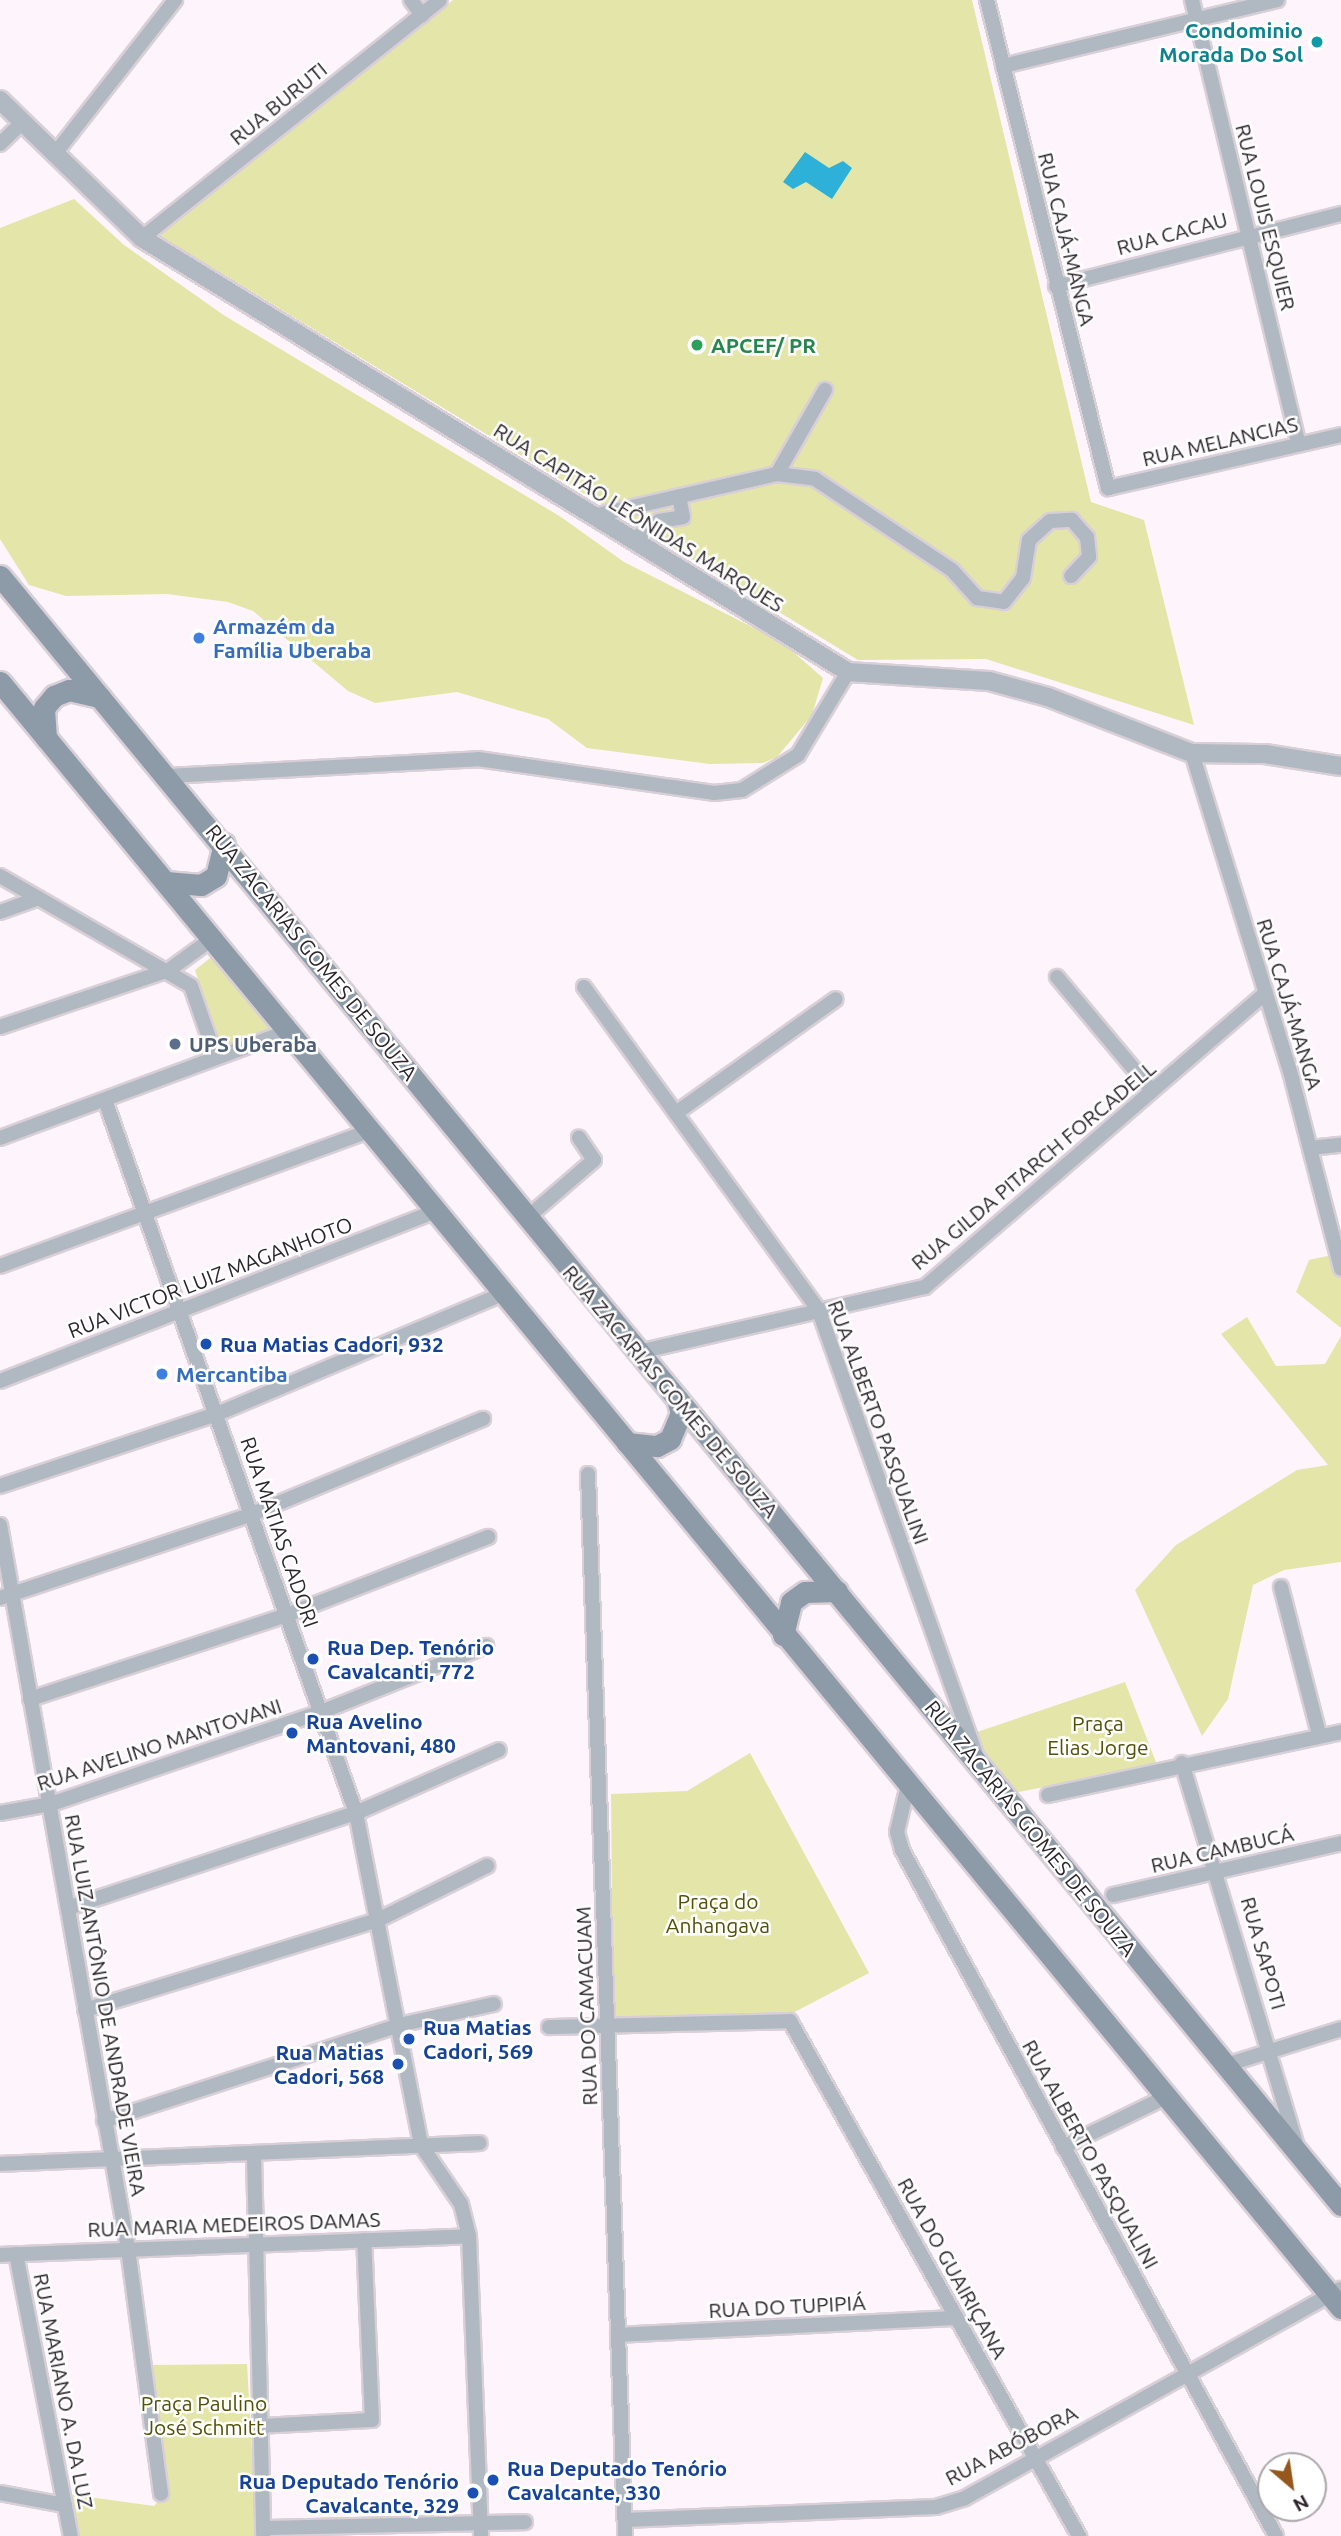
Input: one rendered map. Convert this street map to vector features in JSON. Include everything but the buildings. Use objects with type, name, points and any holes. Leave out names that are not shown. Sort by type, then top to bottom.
[{"type":"main road","name":"RUA ZACARIAS GOMES DE SOUZA","points":[[0,576],[224,844],[638,1352],[1341,2205]]},
{"type":"main road","points":[[0,682],[783,1635],[1166,2097],[1337,2297]]},
{"type":"main road","points":[[46,738],[44,708],[54,696],[69,690],[100,697]]},
{"type":"main road","points":[[166,882],[201,885],[216,876],[224,844]]},
{"type":"main road","points":[[627,1443],[657,1446],[670,1439],[681,1413],[677,1399]]},
{"type":"main road","points":[[783,1635],[788,1610],[805,1591],[837,1591]]},
{"type":"street","points":[[54,155],[175,0]]},
{"type":"street","points":[[411,0],[422,15]]},
{"type":"street","name":"RUA BURUTI","points":[[142,238],[440,0]]},
{"type":"street","name":"RUA CAJÁ-MANGA","points":[[987,0],[1108,488]]},
{"type":"street","name":"RUA LOUIS ESQUIER","points":[[1192,0],[1299,444]]},
{"type":"street","points":[[1003,66],[1277,0]]},
{"type":"street","name":"RUA CAPITÃO LEÔNIDAS MARQUES","points":[[0,100],[20,125],[142,238],[848,672],[989,681],[1048,697],[1192,753],[1265,754],[1341,766]]},
{"type":"street","points":[[0,144],[20,125]]},
{"type":"street","name":"RUA CACAU","points":[[1056,286],[1341,214]]},
{"type":"street","points":[[777,474],[825,390]]},
{"type":"street","name":"RUA MELANCIAS","points":[[1108,488],[1341,435]]},
{"type":"street","points":[[593,516],[777,474],[815,479],[952,570],[977,598],[1004,602],[1023,578],[1029,540],[1050,521],[1072,520],[1087,537],[1089,557],[1071,576]]},
{"type":"street","points":[[633,540],[659,521],[683,517],[679,496]]},
{"type":"street","points":[[655,501],[659,521]]},
{"type":"street","points":[[168,776],[478,759],[713,793],[742,790],[799,755],[848,672]]},
{"type":"street","name":"RUA CAJÁ-MANGA","points":[[1192,753],[1310,1148],[1341,1269]]},
{"type":"street","points":[[0,876],[169,970],[191,986]]},
{"type":"street","points":[[0,912],[39,898]]},
{"type":"street","points":[[0,1027],[169,970],[193,957],[213,939]]},
{"type":"street","points":[[193,957],[191,986],[215,1055]]},
{"type":"street","points":[[1057,977],[1152,1091]]},
{"type":"street","name":"RUA ALBERTO PASQUALINI","points":[[584,987],[819,1311],[981,1767]]},
{"type":"street","name":"RUA GILDA PITARCH FORCADELL","points":[[638,1352],[925,1287],[1265,994]]},
{"type":"street","points":[[676,1113],[836,999]]},
{"type":"street","points":[[0,1138],[105,1100],[215,1055],[286,1032]]},
{"type":"street","name":"RUA MATIAS CADORI","points":[[105,1100],[356,1813],[421,2145]]},
{"type":"street","points":[[0,1266],[368,1131]]},
{"type":"street","points":[[528,1217],[594,1160],[579,1138]]},
{"type":"street","points":[[1310,1148],[1341,1145]]},
{"type":"street","name":"RUA VICTOR LUIZ MAGANHOTO","points":[[0,1381],[434,1212]]},
{"type":"street","points":[[0,1486],[217,1414],[502,1294]]},
{"type":"street","points":[[5,1597],[252,1514],[483,1419]]},
{"type":"street","name":"RUA DO CAMACUAM","points":[[588,1474],[625,2536]]},
{"type":"street","name":"RUA LUIZ ANTÔNIO DE ANDRADE VIEIRA","points":[[0,1525],[5,1597],[30,1699],[51,1804],[110,2163],[128,2249],[161,2494]]},
{"type":"street","points":[[30,1699],[287,1615],[488,1537]]},
{"type":"street","points":[[1280,1587],[1319,1734]]},
{"type":"street","name":"RUA AVELINO MANTOVANI","points":[[0,1813],[51,1804],[321,1712],[486,1646]]},
{"type":"street","points":[[930,1705],[951,1696],[952,1686]]},
{"type":"street","points":[[1048,1795],[1182,1763],[1319,1734],[1341,1732]]},
{"type":"street","points":[[68,1908],[356,1813],[499,1750]]},
{"type":"street","name":"RUA SAPOTI","points":[[1182,1763],[1218,1871],[1300,2156]]},
{"type":"street","name":"RUA ALBERTO PASQUALINI","points":[[908,1785],[897,1832],[902,1850],[1276,2536]]},
{"type":"street","name":"RUA CAMBUCÁ","points":[[1113,1895],[1341,1843]]},
{"type":"street","points":[[85,2010],[378,1920],[487,1866]]},
{"type":"street","points":[[104,2121],[399,2025],[494,2004]]},
{"type":"street","name":"RUA DO GUAIRIÇANA","points":[[607,2026],[790,2021],[1079,2536]]},
{"type":"street","points":[[549,2027],[607,2026]]},
{"type":"street","points":[[1226,2065],[1269,2047],[1341,2029]]},
{"type":"street","points":[[1063,2147],[1166,2097]]},
{"type":"street","points":[[0,2162],[110,2163],[480,2143]]},
{"type":"street","points":[[421,2145],[461,2204],[469,2236],[481,2530]]},
{"type":"street","points":[[254,2156],[263,2532],[481,2530],[525,2522]]},
{"type":"street","name":"RUA MARIA MEDEIROS DAMAS","points":[[0,2255],[469,2236]]},
{"type":"street","points":[[260,2426],[372,2420],[364,2240]]},
{"type":"street","name":"RUA MARIANO A. DA LUZ","points":[[16,2254],[71,2536]]},
{"type":"street","name":"RUA ABÓBORA","points":[[625,2520],[936,2507],[1035,2458],[1188,2372],[1337,2297]]},
{"type":"street","name":"RUA DO TUPIPIÁ","points":[[618,2335],[957,2318]]},
{"type":"street","points":[[0,2493],[65,2505]]},
{"type":"green space","name":"APCEF/ PR","points":[[453,0],[972,0],[1091,502],[1144,520],[1194,725],[986,659],[858,660],[160,236]]},
{"type":"green space","points":[[74,199],[124,245],[225,316],[561,517],[624,562],[782,642],[823,678],[812,715],[777,757],[763,763],[710,764],[587,748],[548,719],[457,692],[375,703],[348,691],[253,611],[228,602],[167,594],[66,596],[29,585],[0,539],[0,228]]},
{"type":"green space","points":[[214,955],[272,1030],[221,1048],[195,970]]},
{"type":"green space","points":[[1341,1253],[1341,1328],[1296,1292],[1309,1260]]},
{"type":"green space","points":[[1247,1317],[1276,1366],[1325,1364],[1341,1336],[1341,1562],[1284,1570],[1253,1585],[1228,1699],[1202,1736],[1135,1590],[1176,1545],[1297,1470],[1328,1465],[1221,1334]]},
{"type":"green space","name":"Praça Elias Jorge","points":[[1125,1682],[1157,1765],[1014,1793],[986,1764],[977,1732]]},
{"type":"green space","name":"Praça do Anhangava","points":[[750,1753],[869,1973],[787,2016],[613,2021],[611,1794],[687,1791]]},
{"type":"green space","name":"Praça Paulino José Schmitt","points":[[247,2364],[257,2536],[75,2536],[67,2494],[154,2506],[167,2492],[152,2365]]},
{"type":"water","points":[[805,152],[829,168],[843,161],[852,168],[832,199],[806,182],[793,189],[783,182]]},
{"type":"place","name":"Condominio Morada Do Sol","points":[[1317,42]]},
{"type":"place","name":"APCEF/ PR","points":[[697,345]]},
{"type":"place","name":"Armazém da Família Uberaba","points":[[199,638]]},
{"type":"place","name":"UPS Uberaba","points":[[175,1044]]},
{"type":"place","name":"Rua Matias Cadori, 932","points":[[206,1344]]},
{"type":"place","name":"Mercantiba","points":[[162,1374]]},
{"type":"place","name":"Rua Dep. Tenório Cavalcanti, 772","points":[[313,1659]]},
{"type":"place","name":"Rua Avelino Mantovani, 480","points":[[292,1733]]},
{"type":"place","name":"Rua Matias Cadori, 569","points":[[409,2039]]},
{"type":"place","name":"Rua Matias Cadori, 568","points":[[398,2064]]},
{"type":"place","name":"Rua Deputado Tenório Cavalcante, 330","points":[[493,2480]]},
{"type":"place","name":"Rua Deputado Tenório Cavalcante, 329","points":[[473,2493]]}]
